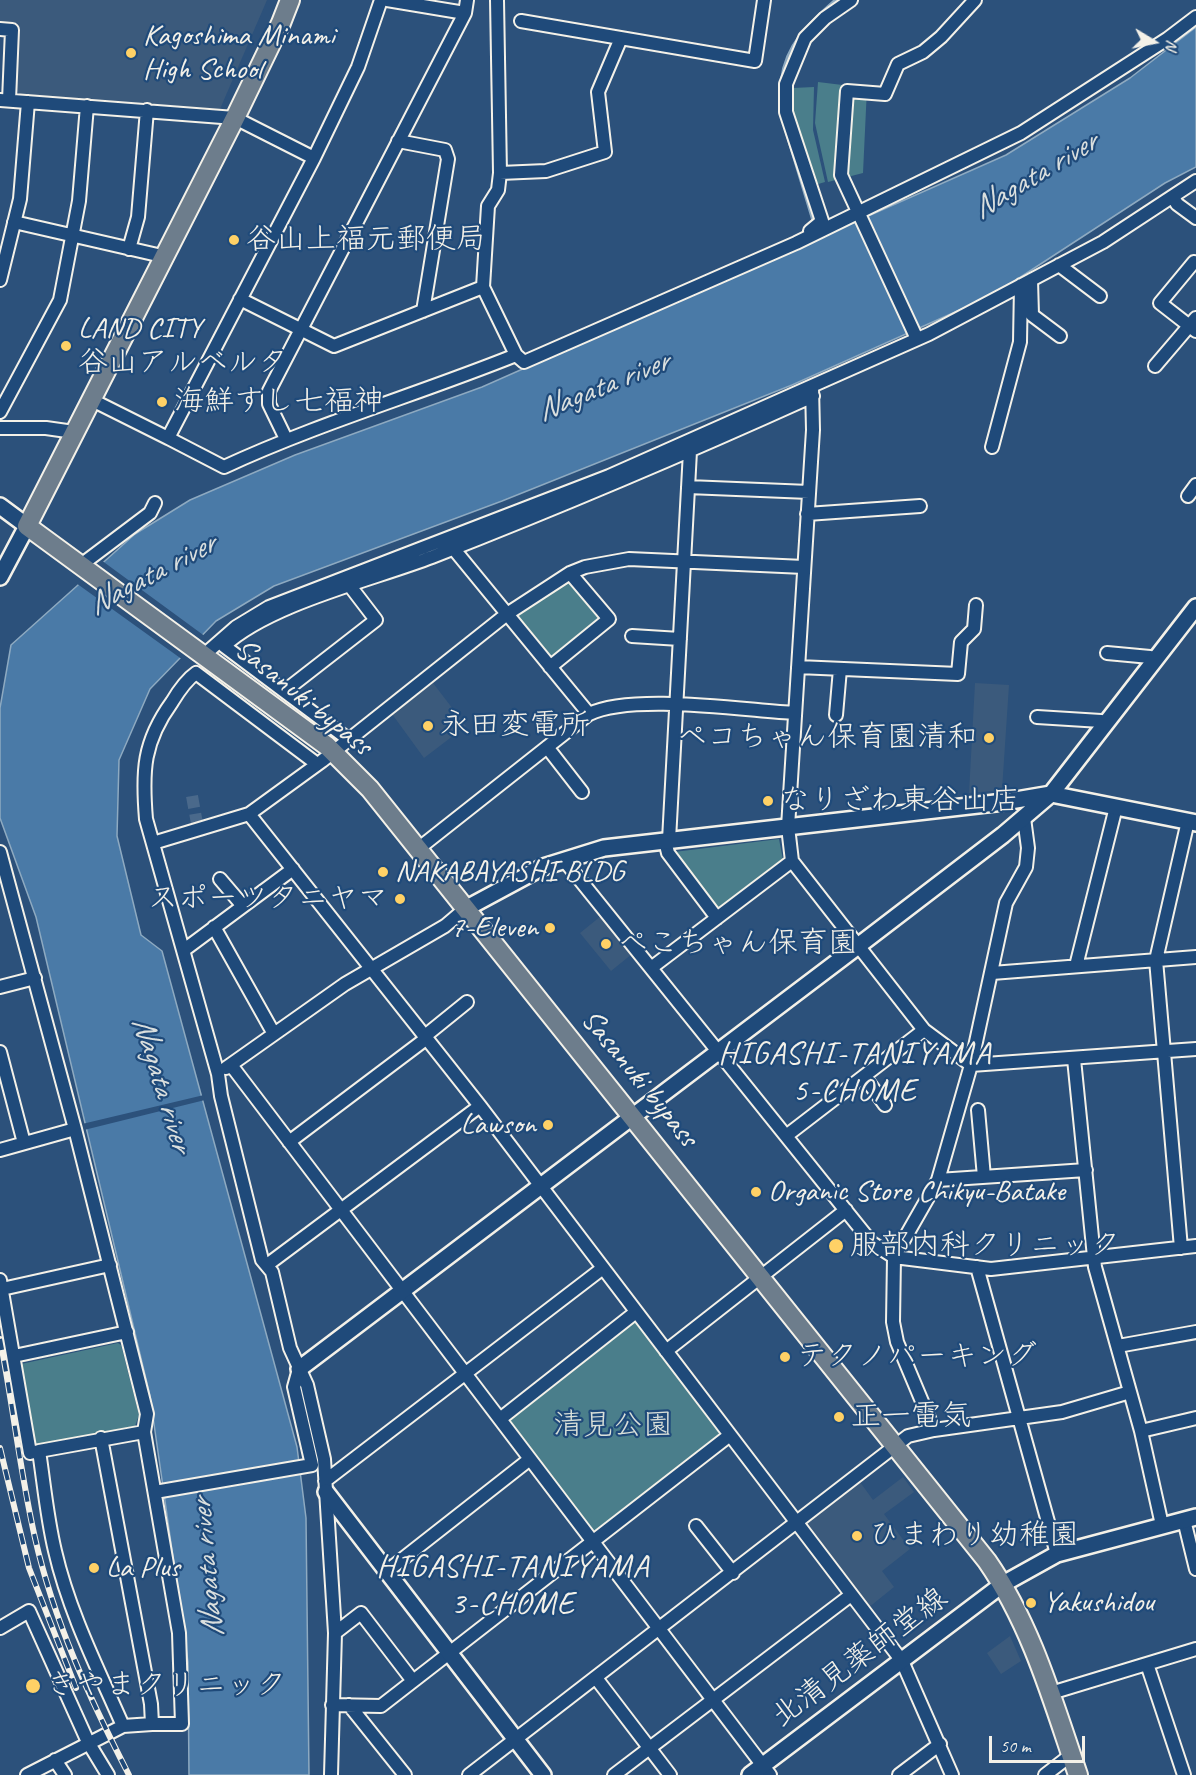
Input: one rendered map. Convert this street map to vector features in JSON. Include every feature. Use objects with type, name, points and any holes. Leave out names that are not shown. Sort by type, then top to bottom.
[{"type":"main road","points":[[27,526],[162,256],[235,118],[290,0]]},
{"type":"main road","name":"Sasanuki bypass","points":[[27,526],[334,752],[370,789],[897,1445],[1003,1584],[1029,1636],[1078,1775]]},
{"type":"street","points":[[168,438],[314,158],[358,67],[381,0]]},
{"type":"street","points":[[285,439],[269,404],[269,391],[466,6],[387,0]]},
{"type":"street","points":[[497,0],[500,173],[498,190],[488,206],[483,287],[516,355],[524,362],[796,243],[1021,133],[1167,39],[1196,17]]},
{"type":"street","points":[[521,21],[755,61],[764,0]]},
{"type":"street","points":[[796,243],[822,221],[786,112],[786,84],[806,38],[825,18],[851,0]]},
{"type":"street","points":[[917,339],[841,175],[847,91],[885,94],[898,64],[922,52],[941,37],[975,0]]},
{"type":"street","points":[[0,28],[12,30],[4,100],[235,118],[314,158]]},
{"type":"street","points":[[500,173],[546,171],[605,152],[598,92],[621,38]]},
{"type":"street","points":[[0,280],[20,199],[28,102]]},
{"type":"street","points":[[0,412],[60,300],[79,201],[87,106]]},
{"type":"street","points":[[129,249],[138,217],[147,110]]},
{"type":"street","points":[[398,141],[445,150],[448,159],[423,311]]},
{"type":"street","points":[[348,739],[286,690],[224,646],[236,635],[270,616],[453,548],[690,452],[917,339],[1103,242],[1196,181]]},
{"type":"street","points":[[1173,197],[1177,204],[1196,218]]},
{"type":"street","points":[[14,222],[162,256]]},
{"type":"street","points":[[1155,366],[1194,325],[1160,303],[1194,262]]},
{"type":"street","points":[[1059,265],[1100,296]]},
{"type":"street","points":[[1026,282],[1032,315],[1060,336]]},
{"type":"street","points":[[992,447],[1020,342],[1026,282]]},
{"type":"street","points":[[240,299],[334,346],[483,287]]},
{"type":"street","points":[[90,399],[224,467],[285,439],[436,388],[516,355]]},
{"type":"street","points":[[812,392],[809,492],[788,827],[792,861],[924,1030],[971,1065],[1196,1049]]},
{"type":"street","points":[[204,655],[236,627],[269,608],[609,476],[812,392]]},
{"type":"street","points":[[0,428],[46,428],[74,432]]},
{"type":"street","points":[[690,452],[667,841],[668,853],[717,918]]},
{"type":"street","points":[[1188,496],[1196,485]]},
{"type":"street","points":[[688,487],[809,492]]},
{"type":"street","points":[[81,565],[150,513],[155,503]]},
{"type":"street","points":[[0,506],[27,526],[0,577]]},
{"type":"street","points":[[807,514],[920,506]]},
{"type":"street","points":[[453,548],[589,714]]},
{"type":"street","points":[[153,843],[249,814],[318,765],[507,614],[570,573],[596,565],[629,560],[804,567]]},
{"type":"street","points":[[550,667],[609,619],[570,573]]},
{"type":"street","points":[[286,690],[376,620],[350,586]]},
{"type":"street","points":[[798,667],[958,674],[961,642],[974,629],[976,605]]},
{"type":"street","points":[[155,1492],[312,1466],[294,1387],[300,1369],[1024,818],[1051,794],[1196,607]]},
{"type":"street","points":[[632,636],[680,639]]},
{"type":"street","points":[[1107,653],[1150,657],[1155,660]]},
{"type":"street","points":[[836,715],[840,669]]},
{"type":"street","points":[[318,765],[196,674],[159,719],[147,750],[144,793],[146,819],[218,1074],[221,1096],[262,1260],[272,1272],[290,1348],[307,1385],[322,1449],[335,1633],[331,1775]]},
{"type":"street","points":[[418,849],[589,714],[601,708],[625,704],[795,713]]},
{"type":"street","points":[[1037,717],[1101,721],[1106,724]]},
{"type":"street","points":[[547,747],[582,792]]},
{"type":"street","points":[[218,1074],[371,968],[445,926],[465,909],[543,867],[604,848],[1004,802],[1051,794],[1192,822],[1156,960],[1181,1248]]},
{"type":"street","points":[[1076,966],[1116,807]]},
{"type":"street","points":[[249,814],[480,1106],[902,1661],[952,1775]]},
{"type":"street","points":[[934,1430],[897,1342],[893,1322],[894,1257],[938,1180],[971,1065],[1006,903],[1028,859],[1024,818]]},
{"type":"street","points":[[0,852],[75,1129],[147,1414],[144,1432],[178,1633],[182,1724],[123,1726],[27,1775]]},
{"type":"street","points":[[564,860],[872,1243],[894,1257],[991,1269],[1196,1246]]},
{"type":"street","points":[[651,968],[792,861]]},
{"type":"street","points":[[184,950],[293,869]]},
{"type":"street","points":[[220,879],[243,906]]},
{"type":"street","points":[[214,927],[274,1034]]},
{"type":"street","points":[[992,973],[1196,957]]},
{"type":"street","points":[[0,987],[34,978]]},
{"type":"street","points":[[290,1142],[426,1037],[467,1002]]},
{"type":"street","points":[[786,1136],[924,1030]]},
{"type":"street","points":[[0,1052],[24,1143]]},
{"type":"street","points":[[1074,1059],[1094,1258],[1141,1431],[1162,1525]]},
{"type":"street","points":[[231,1065],[767,1770]]},
{"type":"street","points":[[864,1076],[885,1105]]},
{"type":"street","points":[[267,1265],[480,1106]]},
{"type":"street","points":[[978,1110],[984,1177]]},
{"type":"street","points":[[0,1150],[75,1129]]},
{"type":"street","points":[[938,1180],[1086,1170]]},
{"type":"street","points":[[666,1351],[846,1210]]},
{"type":"street","points":[[110,1265],[1,1284],[30,1454],[101,1438],[144,1432]]},
{"type":"street","points":[[977,1267],[1057,1554]]},
{"type":"street","points":[[325,1487],[465,1374],[603,1268]]},
{"type":"street","points":[[500,1419],[636,1312]]},
{"type":"street","points":[[14,1356],[127,1332]]},
{"type":"street","points":[[1118,1346],[1196,1332]]},
{"type":"street","points":[[469,1775],[912,1434],[1062,1412],[1130,1392]]},
{"type":"street","points":[[1141,1431],[1196,1418]]},
{"type":"street","points":[[333,1705],[381,1706],[730,1435]]},
{"type":"street","points":[[101,1438],[151,1704],[152,1724]]},
{"type":"street","points":[[39,1451],[54,1549],[61,1573],[80,1630],[123,1726]]},
{"type":"street","points":[[386,1572],[531,1459]]},
{"type":"street","points":[[325,1487],[386,1572],[543,1775]]},
{"type":"street","points":[[1190,1519],[1196,1569]]},
{"type":"street","name":"北清見薬師堂線","points":[[750,1775],[767,1770],[902,1661],[1003,1584],[1057,1554],[1190,1519]]},
{"type":"street","points":[[696,1526],[733,1573]]},
{"type":"street","points":[[614,1775],[851,1595]]},
{"type":"street","points":[[0,1628],[29,1611],[88,1742],[108,1775]]},
{"type":"street","points":[[335,1633],[361,1613],[413,1681]]},
{"type":"street","points":[[1051,1693],[1196,1649]]},
{"type":"street","points":[[1147,1664],[1184,1775]]},
{"type":"street","points":[[596,1678],[670,1775]]},
{"type":"street","points":[[350,1705],[405,1775]]},
{"type":"street","points":[[899,1775],[940,1744]]},
{"type":"street","points":[[1045,1775],[1071,1755]]},
{"type":"street","points":[[55,1760],[65,1775]]},
{"type":"shaded area","name":"Kagoshima Minami High School","points":[[0,0],[267,0],[220,109],[19,94],[16,89],[18,24],[0,22]]},
{"type":"shaded area","points":[[433,683],[466,726],[424,758],[392,714]]},
{"type":"shaded area","name":"ペコちゃん保育園清和","points":[[975,683],[1009,685],[1002,790],[969,793]]},
{"type":"shaded area","name":"ぺこちゃん保育園","points":[[601,916],[632,954],[611,971],[580,933]]},
{"type":"shaded area","name":"ひまわり幼稚園","points":[[903,1477],[914,1492],[884,1514],[910,1549],[882,1571],[894,1587],[868,1608],[804,1524],[860,1482],[873,1500]]},
{"type":"shaded area","points":[[1010,1636],[1021,1661],[1001,1674],[987,1653]]},
{"type":"green space","points":[[818,82],[867,88],[863,173],[828,182],[815,123]]},
{"type":"green space","points":[[814,87],[813,130],[825,182],[815,185],[792,115],[793,88]]},
{"type":"green space","points":[[569,581],[577,585],[601,615],[601,621],[553,659],[548,659],[517,620],[516,614]]},
{"type":"green space","points":[[779,839],[783,860],[717,912],[674,852]]},
{"type":"green space","name":"清見公園","points":[[631,1320],[636,1322],[719,1430],[718,1437],[598,1530],[592,1530],[509,1419]]},
{"type":"green space","points":[[118,1343],[121,1345],[139,1415],[135,1426],[34,1445],[21,1364]]},
{"type":"water","name":"Nagata river","points":[[1196,27],[1196,167],[1165,183],[993,295],[792,385],[502,501],[274,586],[216,621],[150,689],[119,760],[117,836],[141,935],[162,951],[297,1447],[306,1518],[309,1775],[189,1775],[188,1662],[150,1396],[36,917],[0,818],[0,708],[11,645],[135,534],[190,500],[295,455],[482,387],[1006,155],[1130,78]]},
{"type":"pier","points":[[101,560],[206,637],[183,660],[76,583]]},
{"type":"pier","points":[[204,1095],[205,1100],[84,1130],[82,1124]]},
{"type":"waterway","points":[[782,80],[788,56],[800,36],[835,1]]},
{"type":"waterway","points":[[784,123],[813,219]]},
{"type":"tunnel","points":[[192,796],[198,829]]},
{"type":"railway","points":[[0,1339],[25,1488],[35,1538],[52,1600],[74,1660],[129,1775]]},
{"type":"railway","points":[[0,1448],[29,1568],[76,1688]]},
{"type":"place","name":"Kagoshima Minami High School","points":[[131,53]]},
{"type":"place","name":"谷山上福元郵便局","points":[[234,240]]},
{"type":"place","name":"LAND CITY 谷山アルベルタ","points":[[66,346]]},
{"type":"place","name":"海鮮すし七福神","points":[[162,402]]},
{"type":"place","name":"永田変電所","points":[[428,726]]},
{"type":"place","name":"ペコちゃん保育園清和","points":[[989,738]]},
{"type":"place","name":"なりざわ東谷山店","points":[[768,801]]},
{"type":"place","name":"NAKABAYASHI BLDG","points":[[383,872]]},
{"type":"place","name":"スポーツタニヤマ","points":[[400,899]]},
{"type":"place","name":"7-Eleven","points":[[550,928]]},
{"type":"place","name":"ぺこちゃん保育園","points":[[606,944]]},
{"type":"place","name":"Lawson","points":[[548,1125]]},
{"type":"place","name":"Organic Store Chikyu-Batake","points":[[756,1192]]},
{"type":"place","name":"服部内科クリニック","points":[[836,1246]]},
{"type":"place","name":"テクノパーキング","points":[[785,1357]]},
{"type":"place","name":"正一電気","points":[[839,1417]]},
{"type":"place","name":"ひまわり幼稚園","points":[[857,1536]]},
{"type":"place","name":"La Plus","points":[[94,1568]]},
{"type":"place","name":"Yakushidou","points":[[1031,1603]]},
{"type":"place","name":"きやまクリニック","points":[[33,1686]]},
{"type":"district","name":"HIGASHI-TANIYAMA 5-CHOME","points":[[855,1074]]},
{"type":"district","name":"HIGASHI-TANIYAMA 3-CHOME","points":[[513,1586]]}]
